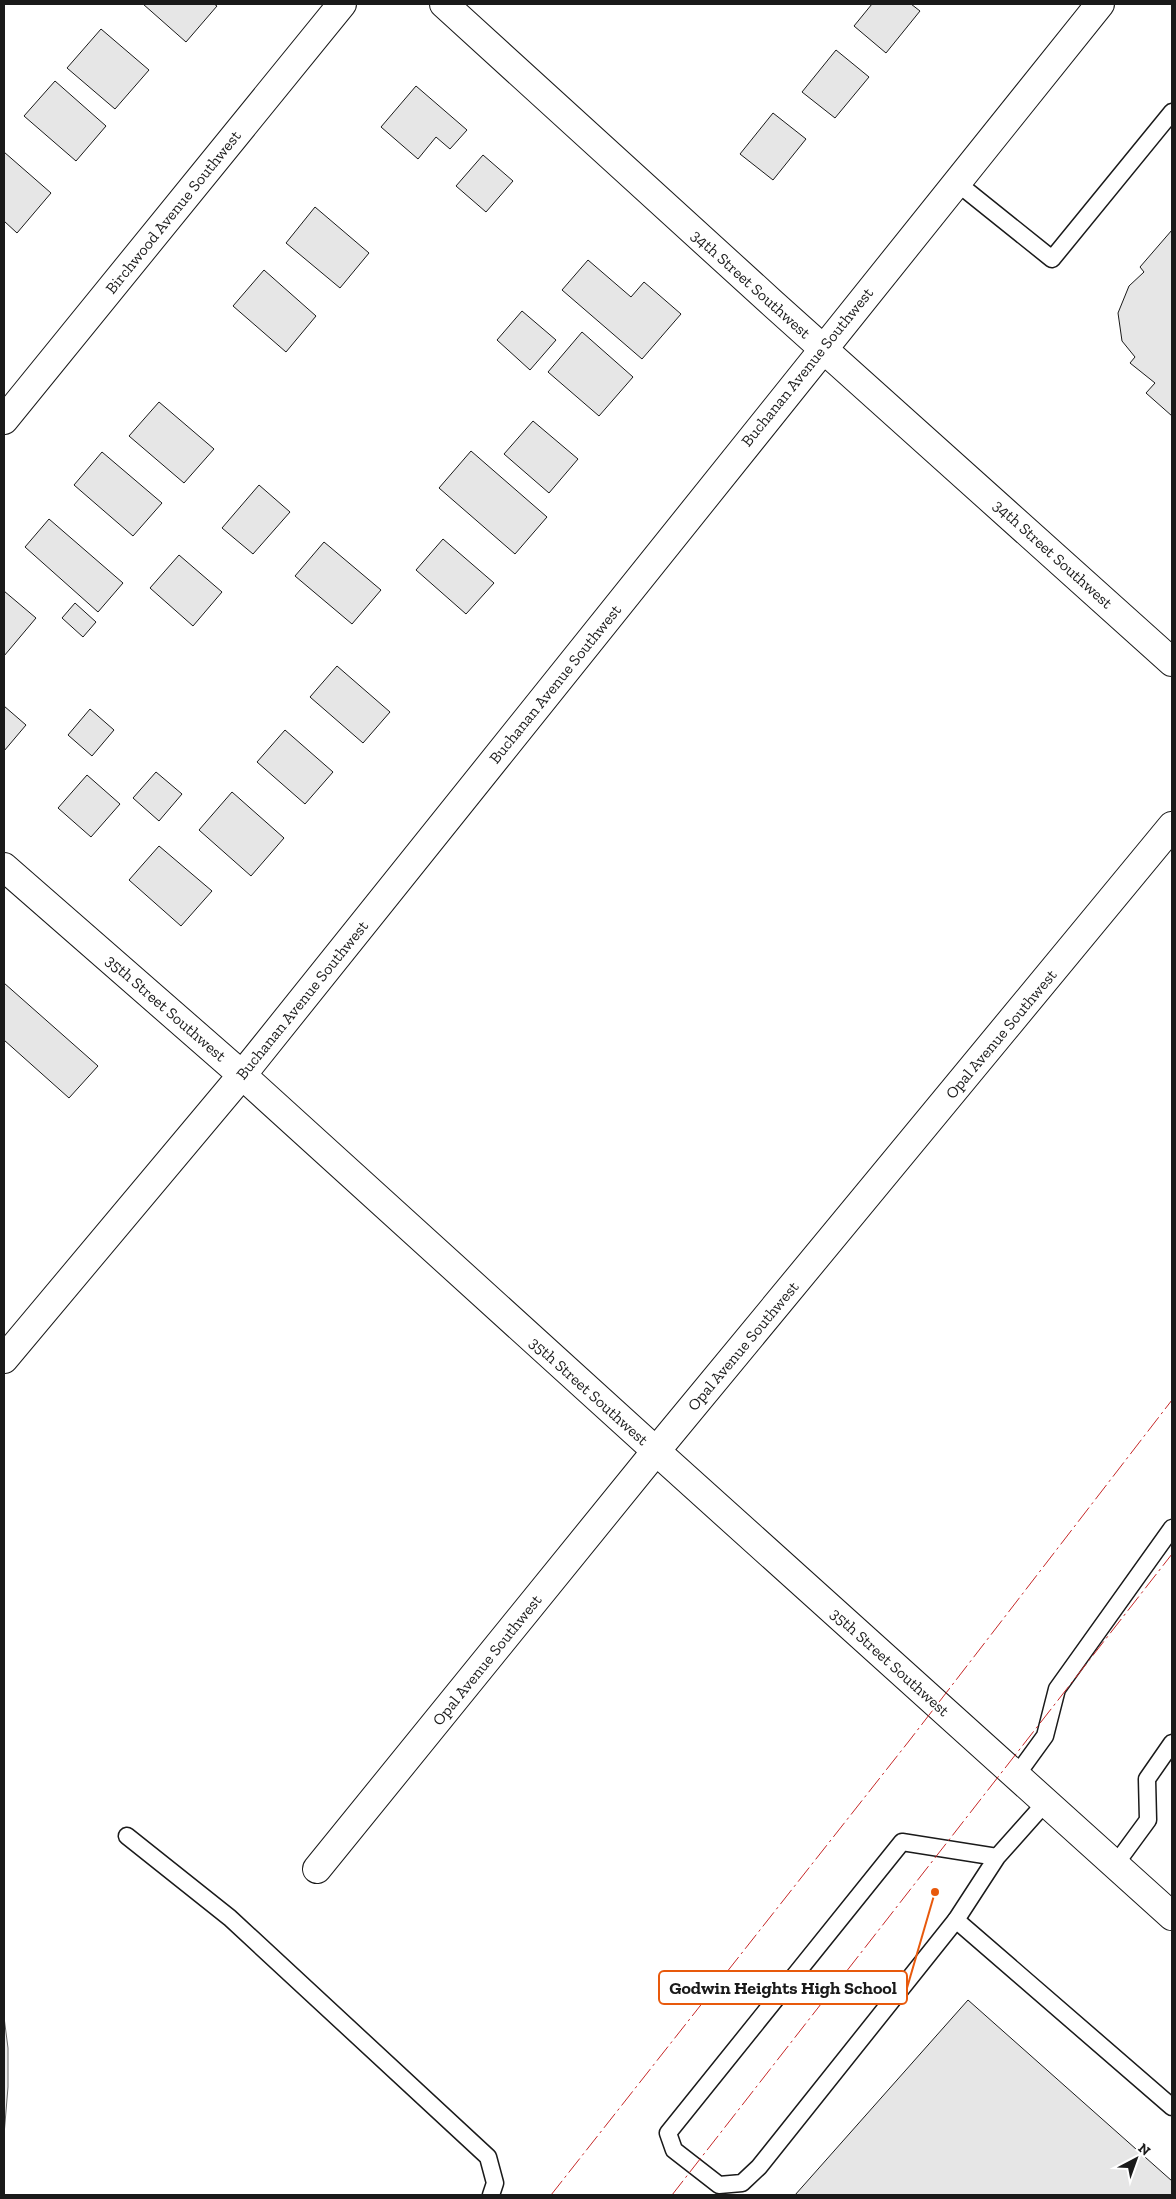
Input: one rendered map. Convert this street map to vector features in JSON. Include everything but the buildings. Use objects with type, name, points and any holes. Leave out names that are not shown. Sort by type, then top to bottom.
[{"type":"street","name":"Birchwood Avenue Southwest","points":[[4,420],[342,4]]},
{"type":"street","name":"34th Street Southwest","points":[[444,4],[822,348],[1172,662]]},
{"type":"street","name":"Buchanan Avenue Southwest","points":[[4,1359],[242,1075],[822,348],[1100,4]]},
{"type":"street","name":"Opal Avenue Southwest","points":[[316,1869],[656,1451],[1172,826]]},
{"type":"street","name":"35th Street Southwest","points":[[4,867],[242,1075],[1172,1916]]},
{"type":"lane","points":[[956,182],[1052,258],[1172,112]]},
{"type":"lane","points":[[1016,1776],[1045,1736],[1057,1689],[1172,1528]]},
{"type":"lane","points":[[1115,1864],[1148,1820],[1147,1779],[1172,1743]]},
{"type":"lane","points":[[998,1857],[902,1842],[668,2133],[674,2150],[719,2185],[742,2183],[759,2167],[956,1920],[998,1857],[1046,1802]]},
{"type":"lane","points":[[126,1836],[230,1918],[488,2156],[495,2182],[492,2195]]},
{"type":"lane","points":[[956,1920],[1172,2107]]},
{"type":"shaded area","points":[[4,2017],[8,2048],[8,2087],[4,2135]]},
{"type":"power","points":[[551,2195],[909,1741],[1172,1400]]},
{"type":"power","points":[[672,2195],[1172,1554]]},
{"type":"place","name":"Godwin Heights High School","points":[[935,1892]]}]
